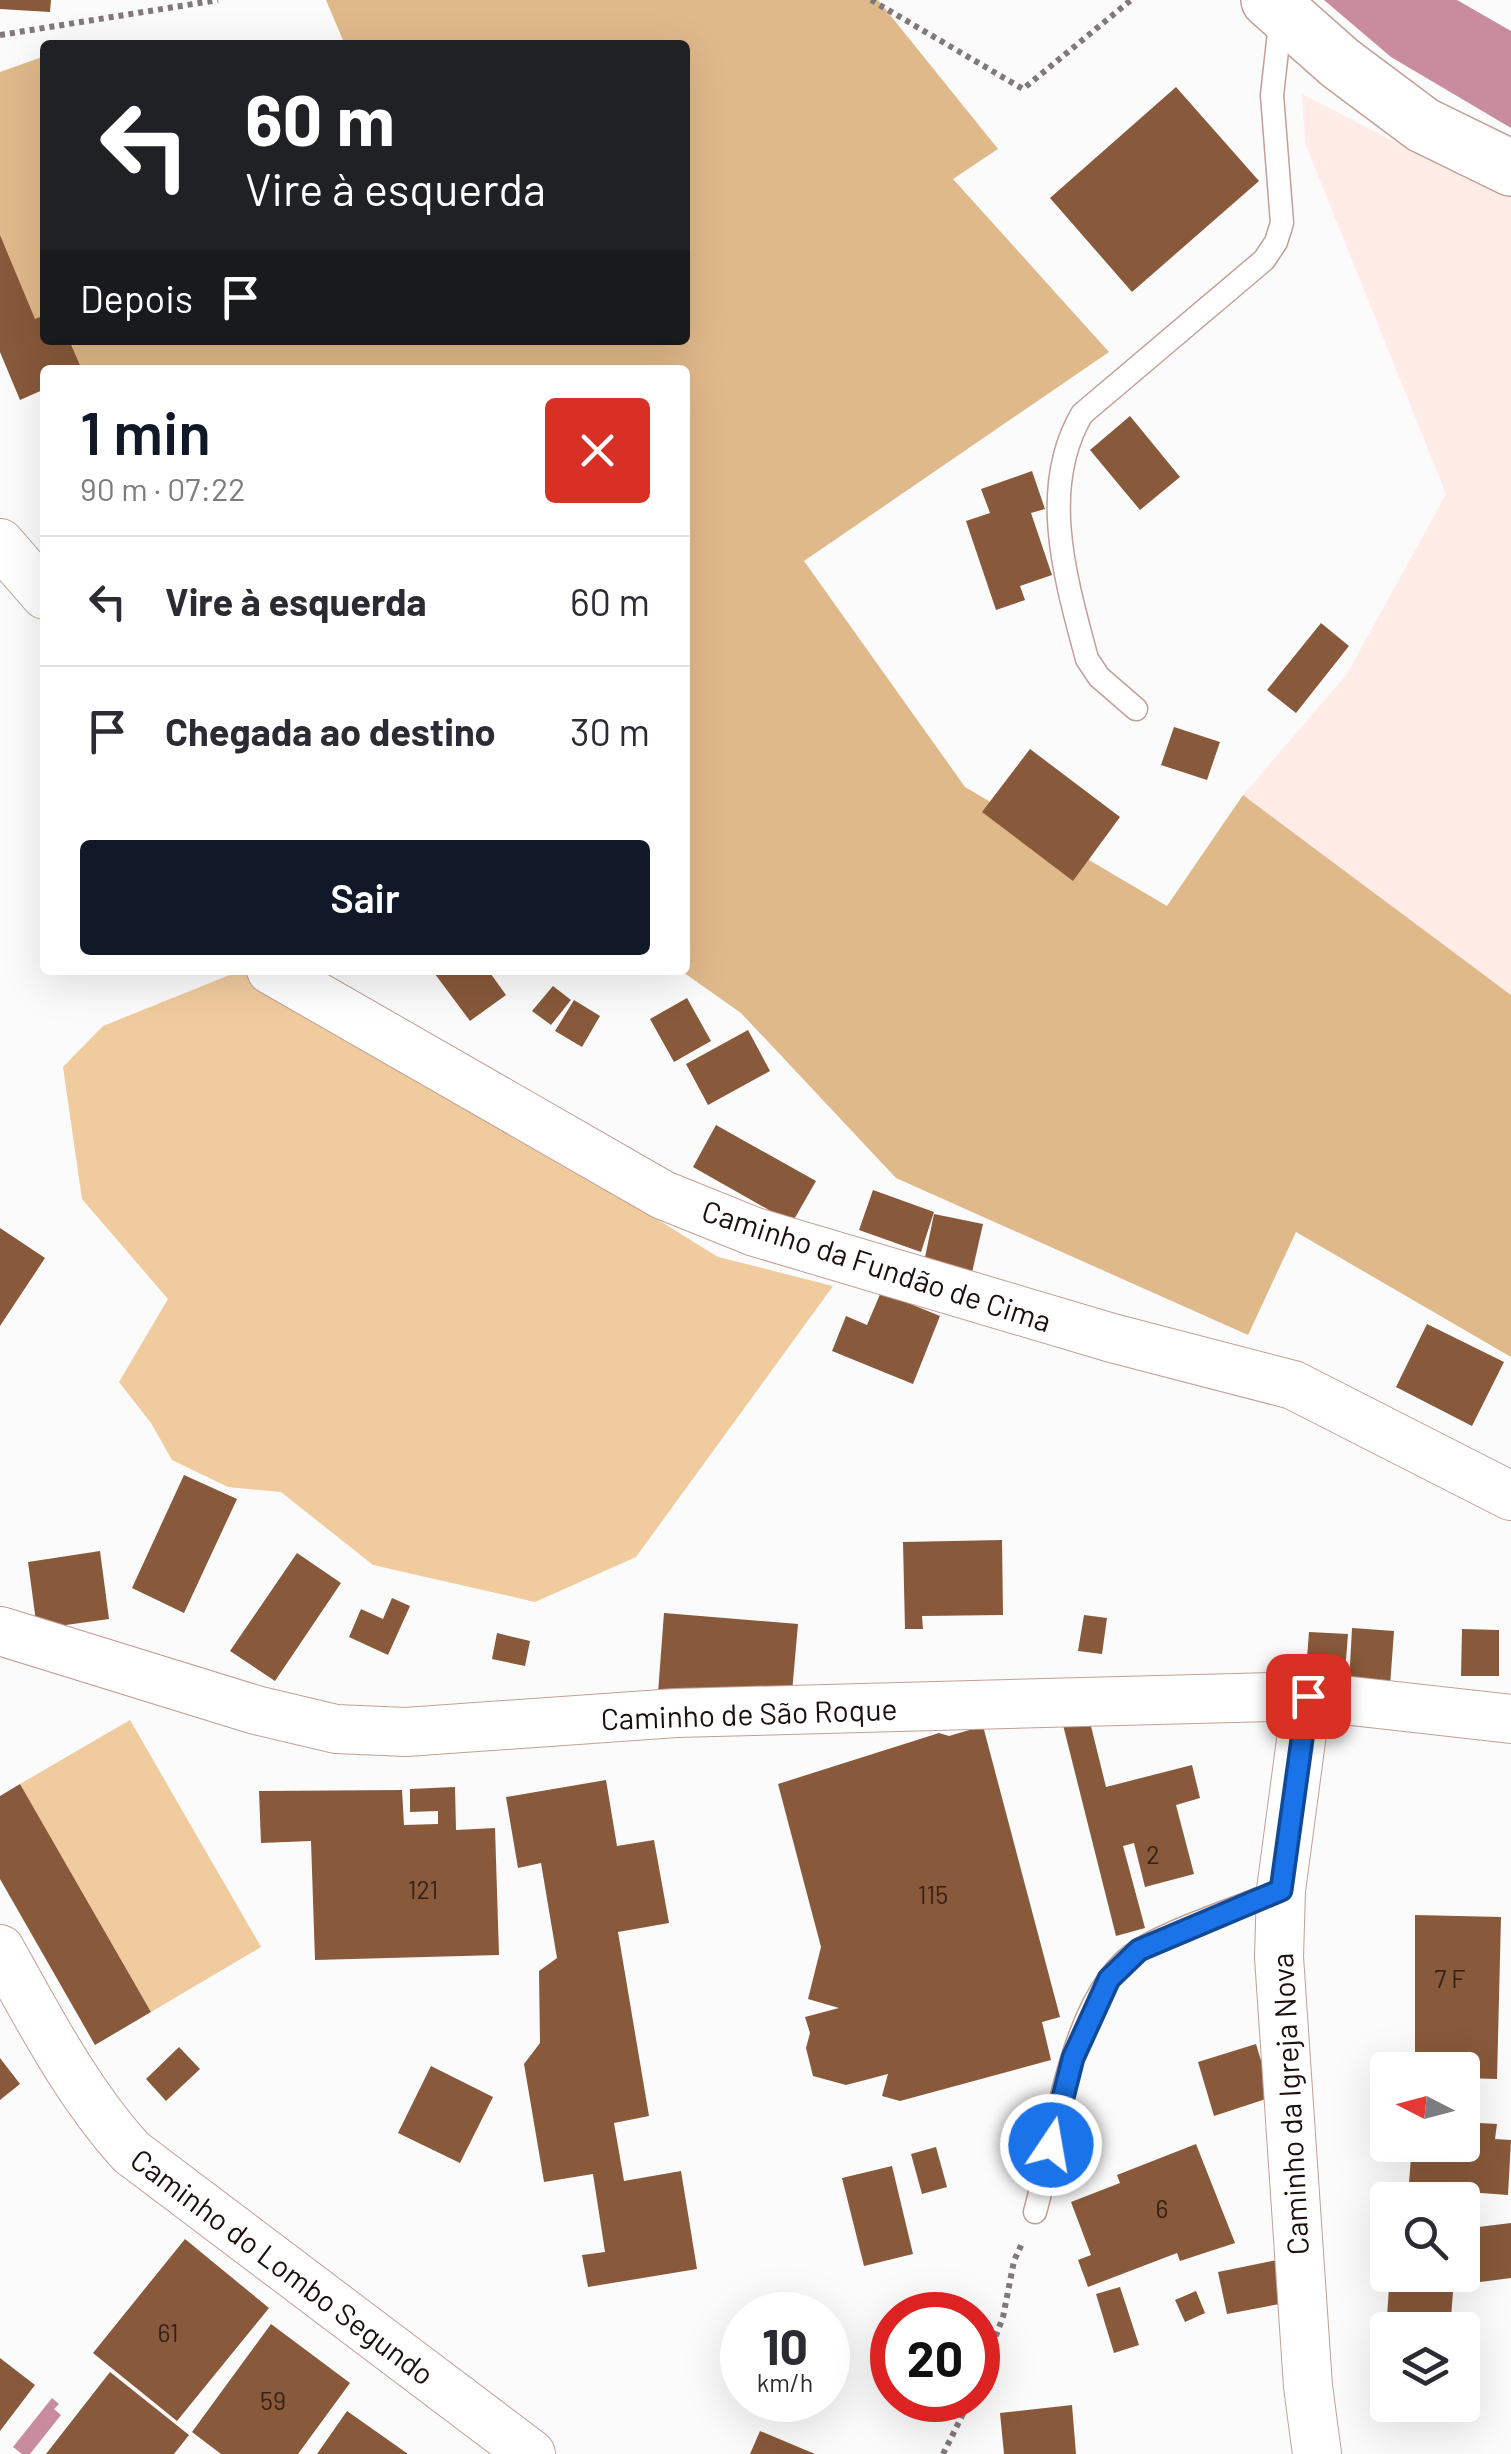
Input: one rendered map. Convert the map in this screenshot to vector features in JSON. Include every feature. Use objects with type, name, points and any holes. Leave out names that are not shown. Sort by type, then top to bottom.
[{"type":"main road","points":[[1276,6],[1340,63],[1423,125],[1511,168]]},
{"type":"street","points":[[0,543],[40,589]]},
{"type":"street","name":"Caminho da Fundão de Cima","points":[[280,975],[663,1195],[754,1232],[1112,1338],[1293,1385],[1511,1496]]},
{"type":"street","name":"Caminho de São Roque","points":[[0,1631],[256,1710],[336,1729],[406,1732],[676,1712],[1308,1696],[1511,1718]]},
{"type":"street","name":"Caminho da Igreja Nova","points":[[1308,1696],[1281,1890],[1278,1957],[1308,2386],[1317,2454]]},
{"type":"street","name":"Caminho do Lombo Segundo","points":[[0,1949],[72,2076],[100,2118],[130,2152],[531,2454]]},
{"type":"lane","points":[[1136,709],[1099,676],[1087,659],[1056,512],[1059,473],[1068,438],[1082,414],[1264,260],[1276,242],[1282,223],[1272,95],[1276,6]]},
{"type":"lane","points":[[1035,2212],[1047,2171],[1054,2120],[1073,2058],[1109,1979],[1139,1950],[1281,1890]]},
{"type":"path","points":[[0,35],[218,0]]},
{"type":"path","points":[[871,0],[1023,89],[1132,0]]},
{"type":"path","points":[[1000,2325],[1014,2261],[1035,2212]]},
{"type":"path","points":[[943,2454],[959,2422]]},
{"type":"shaded area","points":[[326,0],[878,0],[998,149],[953,179],[1109,352],[804,561],[965,787],[1167,906],[1243,795],[1511,995],[1511,1357],[1296,1232],[1248,1335],[896,1178],[741,1013],[687,975],[690,365],[44,365],[0,270],[0,72],[40,58],[40,345],[690,345],[690,40],[343,40]]},
{"type":"shaded area","points":[[1324,0],[1457,0],[1511,31],[1511,128],[1391,57]]},
{"type":"shaded area","points":[[1302,94],[1447,169],[1511,194],[1511,995],[1243,795],[1347,674],[1446,494],[1305,143]]},
{"type":"shaded area","points":[[230,975],[263,975],[718,1257],[833,1286],[636,1557],[535,1602],[373,1565],[281,1492],[228,1487],[172,1460],[151,1423],[119,1382],[168,1299],[82,1199],[63,1067],[103,1026]]},
{"type":"shaded area","points":[[130,1720],[261,1947],[151,2012],[20,1784]]},
{"type":"shaded area","points":[[52,2398],[59,2404],[54,2409],[61,2415],[30,2454],[22,2454],[13,2447]]},
{"type":"building","points":[[0,0],[51,0],[50,12],[0,9]]},
{"type":"building","points":[[1176,87],[1259,181],[1132,292],[1050,198]]},
{"type":"building","points":[[0,235],[35,319],[40,317],[40,345],[71,345],[80,365],[40,365],[40,391],[20,400],[0,352]]},
{"type":"building","points":[[1130,416],[1180,477],[1140,510],[1090,450]]},
{"type":"building","points":[[1032,471],[1045,509],[1031,513],[1052,575],[1020,586],[1025,600],[996,610],[966,521],[990,513],[981,489]]},
{"type":"building","points":[[1321,623],[1349,646],[1296,713],[1267,690]]},
{"type":"building","points":[[1174,727],[1220,742],[1207,780],[1161,765]]},
{"type":"building","points":[[1030,749],[1120,817],[1073,881],[982,812]]},
{"type":"building","points":[[436,975],[492,975],[506,995],[470,1021]]},
{"type":"building","points":[[553,986],[571,1000],[551,1025],[532,1011]]},
{"type":"building","points":[[687,998],[711,1041],[674,1062],[650,1019]]},
{"type":"building","points":[[574,1000],[600,1016],[582,1047],[555,1031]]},
{"type":"building","points":[[748,1030],[770,1071],[708,1105],[686,1064]]},
{"type":"building","points":[[716,1125],[816,1181],[792,1223],[693,1167]]},
{"type":"building","points":[[873,1190],[934,1212],[921,1252],[859,1230]]},
{"type":"building","points":[[934,1214],[983,1224],[971,1277],[923,1267]]},
{"type":"building","points":[[0,1228],[45,1258],[0,1326]]},
{"type":"building","points":[[881,1292],[940,1316],[913,1384],[832,1351],[846,1316],[867,1325]]},
{"type":"building","points":[[1427,1324],[1504,1362],[1472,1426],[1396,1387]]},
{"type":"building","points":[[184,1475],[237,1499],[184,1613],[132,1588]]},
{"type":"building","points":[[1002,1540],[1003,1615],[922,1616],[923,1629],[905,1629],[903,1542]]},
{"type":"building","points":[[100,1551],[109,1619],[37,1629],[28,1562]]},
{"type":"building","points":[[297,1553],[341,1583],[275,1681],[230,1651]]},
{"type":"building","points":[[392,1598],[410,1606],[388,1655],[349,1637],[361,1609],[383,1619]]},
{"type":"building","points":[[664,1613],[798,1624],[791,1704],[658,1693]]},
{"type":"building","points":[[1084,1615],[1107,1618],[1102,1654],[1078,1651]]},
{"type":"building","points":[[1352,1628],[1394,1631],[1390,1686],[1349,1683]]},
{"type":"building","points":[[1462,1629],[1499,1630],[1499,1676],[1461,1676]]},
{"type":"building","points":[[1309,1632],[1348,1634],[1345,1673],[1306,1671]]},
{"type":"building","points":[[497,1633],[530,1641],[525,1666],[492,1659]]},
{"type":"building","points":[[1089,1718],[1106,1787],[1192,1765],[1200,1798],[1176,1805],[1194,1874],[1145,1887],[1134,1843],[1123,1846],[1145,1928],[1116,1936],[1063,1725]]},
{"type":"building","points":[[983,1726],[1060,2017],[1042,2022],[1051,2060],[900,2101],[882,2096],[888,2074],[846,2085],[813,2076],[806,2048],[810,2033],[805,2017],[839,2008],[808,1999],[821,1947],[778,1784],[939,1733],[949,1736]]},
{"type":"building","points":[[606,1780],[617,1846],[654,1840],[669,1923],[618,1932],[649,2116],[614,2123],[624,2181],[681,2171],[697,2269],[588,2287],[582,2255],[605,2252],[593,2174],[544,2182],[524,2064],[540,2043],[539,1971],[557,1958],[541,1863],[518,1868],[506,1797]]},
{"type":"building","points":[[20,1784],[151,2012],[95,2045],[0,1879],[0,1796]]},
{"type":"building","points":[[455,1787],[456,1830],[495,1828],[499,1955],[315,1960],[311,1841],[261,1843],[259,1791],[402,1790],[404,1825],[438,1824],[438,1811],[410,1812],[410,1789]]},
{"type":"building","points":[[1415,1915],[1501,1917],[1497,2079],[1480,2079],[1480,2052],[1415,2052]]},
{"type":"building","points":[[1256,2044],[1272,2097],[1214,2116],[1198,2062]]},
{"type":"building","points":[[179,2047],[200,2069],[166,2101],[146,2079]]},
{"type":"building","points":[[0,2058],[20,2084],[0,2100]]},
{"type":"building","points":[[431,2066],[493,2097],[460,2163],[398,2133]]},
{"type":"building","points":[[1480,2123],[1497,2124],[1495,2139],[1511,2140],[1508,2195],[1480,2193],[1480,2182],[1409,2182],[1411,2162],[1480,2162]]},
{"type":"building","points":[[1196,2144],[1235,2243],[1180,2261],[1177,2253],[1088,2287],[1078,2260],[1091,2255],[1071,2202],[1120,2183],[1117,2175]]},
{"type":"building","points":[[936,2147],[947,2187],[922,2194],[911,2154]]},
{"type":"building","points":[[892,2166],[913,2254],[864,2266],[842,2178]]},
{"type":"building","points":[[1511,2223],[1511,2278],[1480,2282],[1480,2227]]},
{"type":"building","points":[[185,2239],[269,2308],[177,2421],[93,2353]]},
{"type":"building","points":[[1277,2260],[1285,2303],[1227,2314],[1218,2272]]},
{"type":"building","points":[[1120,2287],[1139,2345],[1114,2353],[1096,2294]]},
{"type":"building","points":[[1196,2291],[1205,2313],[1185,2322],[1175,2300]]},
{"type":"building","points":[[1389,2292],[1453,2292],[1451,2312],[1387,2312]]},
{"type":"building","points":[[271,2324],[350,2383],[298,2454],[221,2454],[192,2432]]},
{"type":"building","points":[[0,2358],[35,2385],[0,2431]]},
{"type":"building","points":[[110,2372],[189,2435],[174,2454],[46,2454]]},
{"type":"building","points":[[1072,2405],[1076,2454],[1004,2454],[1000,2413]]},
{"type":"building","points":[[347,2411],[408,2454],[317,2454]]},
{"type":"building","points":[[760,2431],[815,2454],[750,2454]]},
{"type":"route","points":[[1051,2145],[1054,2120],[1073,2058],[1109,1979],[1139,1950],[1281,1890],[1308,1696]]}]
